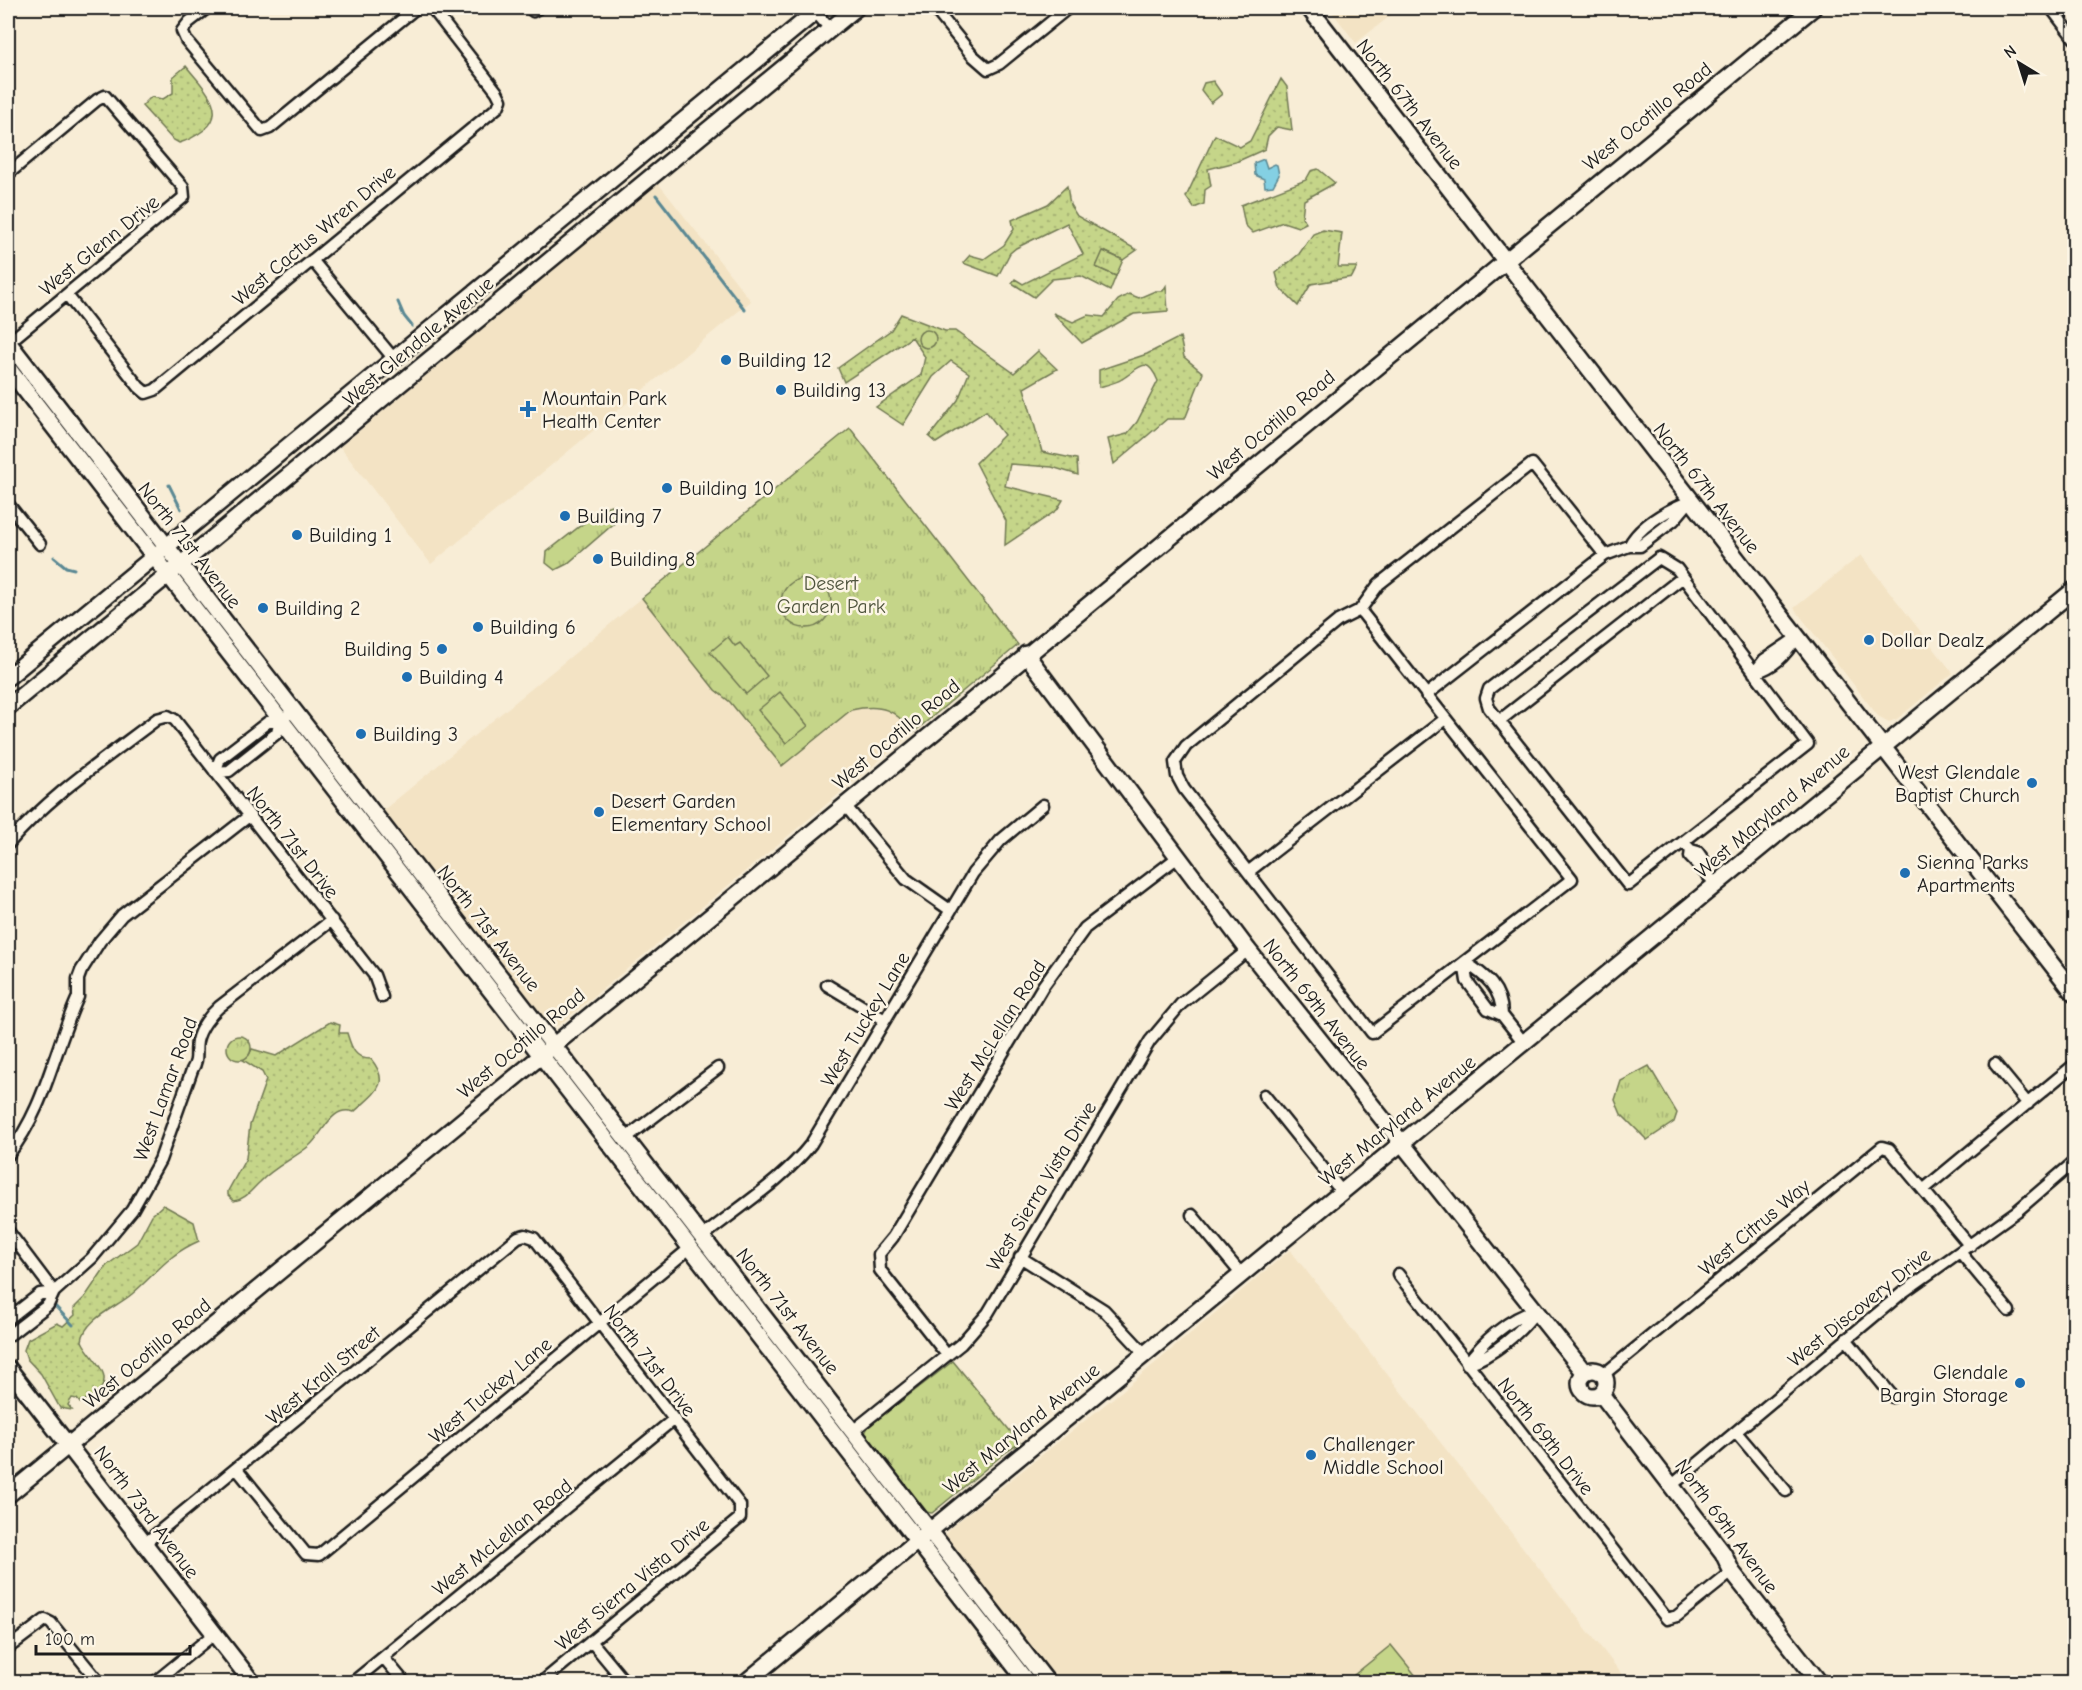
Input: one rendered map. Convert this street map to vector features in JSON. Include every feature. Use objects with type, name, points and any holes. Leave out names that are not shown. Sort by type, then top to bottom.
[{"type":"street","points":[[207,8],[189,22],[182,31],[204,62],[262,131],[416,8]]},
{"type":"street","name":"West Cactus Wren Drive","points":[[67,295],[146,393],[155,390],[498,107],[501,100],[432,8]]},
{"type":"street","name":"West Glendale Avenue","points":[[8,707],[856,8]]},
{"type":"street","points":[[934,8],[972,55],[988,69],[999,64],[1068,8]]},
{"type":"street","name":"North 67th Avenue","points":[[1309,8],[2074,993]]},
{"type":"street","name":"West Ocotillo Road","points":[[8,1495],[1504,260],[1813,8]]},
{"type":"street","points":[[815,9],[830,29]]},
{"type":"street","name":"West Glendale Avenue","points":[[8,678],[815,9]]},
{"type":"street","points":[[2054,9],[2074,38]]},
{"type":"street","name":"West Glenn Drive","points":[[8,174],[97,100],[105,96],[183,187],[184,197],[8,343]]},
{"type":"street","points":[[531,246],[545,264]]},
{"type":"street","points":[[312,260],[394,359]]},
{"type":"street","name":"North 71st Avenue","points":[[8,343],[159,552],[167,575],[1027,1683]]},
{"type":"street","name":"North 71st Avenue","points":[[8,368],[159,552],[179,565],[854,1430],[1045,1682]]},
{"type":"street","points":[[1359,610],[1572,879],[1372,1033],[1184,789],[1177,776],[1175,762],[1186,746],[1216,720],[1338,621],[1359,610],[1379,584],[1532,464],[1605,555]]},
{"type":"street","points":[[1426,695],[1605,555],[1629,546],[1634,537],[1667,511],[1690,501]]},
{"type":"street","points":[[8,504],[39,544]]},
{"type":"street","points":[[1659,558],[1668,561],[1683,577],[1808,744],[1687,846],[1628,885],[1489,708],[1486,698],[1489,689],[1652,561],[1659,558]]},
{"type":"street","points":[[1499,721],[1683,577]]},
{"type":"street","name":"West Maryland Avenue","points":[[746,1683],[929,1530],[2074,590]]},
{"type":"street","points":[[1754,673],[1770,668],[1781,659],[1797,638]]},
{"type":"street","name":"North 69th Avenue","points":[[1026,654],[1248,950],[1388,1129],[1403,1142],[1585,1373],[1580,1381],[1583,1392],[1590,1396],[1601,1394],[1724,1552],[1732,1572],[1820,1683]]},
{"type":"street","points":[[215,772],[229,771],[238,764],[277,733],[280,721],[293,711]]},
{"type":"street","name":"North 71st Drive","points":[[8,844],[34,815],[55,797],[157,718],[168,716],[175,720],[374,975],[382,997]]},
{"type":"street","points":[[1248,872],[1445,718]]},
{"type":"street","points":[[844,804],[906,879],[950,910]]},
{"type":"street","name":"West Tuckey Lane","points":[[702,1236],[795,1164],[817,1134],[950,910],[986,855],[1043,805]]},
{"type":"street","points":[[8,1155],[24,1134],[38,1107],[78,998],[78,979],[100,941],[134,904],[249,816]]},
{"type":"street","points":[[1687,846],[1698,852],[1705,862],[1704,869],[1717,885]]},
{"type":"street","name":"West McLellan Road","points":[[947,1355],[880,1270],[879,1254],[904,1219],[1043,986],[1085,928],[1178,857]]},
{"type":"street","name":"West Lamar Road","points":[[8,1336],[48,1305],[54,1292],[106,1244],[154,1176],[197,1061],[197,1041],[208,1018],[219,1007],[332,920]]},
{"type":"street","name":"West Sierra Vista Drive","points":[[854,1430],[947,1355],[981,1323],[1150,1041],[1181,1004],[1248,950]]},
{"type":"street","points":[[1464,962],[1467,981],[1488,1009],[1502,1015],[1524,1043]]},
{"type":"street","points":[[1464,962],[1482,972],[1502,999],[1502,1015]]},
{"type":"street","points":[[827,986],[885,1020]]},
{"type":"street","points":[[1995,1064],[2028,1104]]},
{"type":"street","points":[[1923,1190],[2074,1065]]},
{"type":"street","points":[[626,1138],[718,1068]]},
{"type":"street","points":[[1264,1095],[1342,1192]]},
{"type":"street","name":"West Citrus Way","points":[[1603,1375],[1882,1146],[1889,1149],[1923,1190],[2009,1311]]},
{"type":"street","name":"West Discovery Drive","points":[[1671,1486],[1933,1268],[1965,1249],[2074,1162]]},
{"type":"street","points":[[1192,1215],[1242,1275]]},
{"type":"street","points":[[8,1231],[54,1292]]},
{"type":"street","name":"North 71st Drive","points":[[525,1235],[534,1238],[598,1324],[740,1505],[742,1511]]},
{"type":"street","name":"West Krall Street","points":[[144,1544],[518,1238],[525,1235]]},
{"type":"street","name":"West Tuckey Lane","points":[[237,1469],[306,1554],[319,1555],[690,1248]]},
{"type":"street","points":[[1020,1257],[1104,1310],[1145,1354]]},
{"type":"street","name":"North 69th Drive","points":[[1398,1274],[1667,1619],[1677,1616],[1732,1572]]},
{"type":"street","name":"West Lamar Road","points":[[8,1319],[40,1294],[54,1292]]},
{"type":"street","points":[[1467,1364],[1476,1351],[1521,1314],[1536,1311]]},
{"type":"street","points":[[1846,1339],[1893,1397]]},
{"type":"street","name":"North 73rd Avenue","points":[[8,1368],[252,1683]]},
{"type":"street","points":[[1585,1373],[1594,1370],[1603,1375],[1606,1385],[1601,1394]]},
{"type":"street","name":"West McLellan Road","points":[[353,1683],[674,1419]]},
{"type":"street","points":[[1736,1432],[1786,1491]]},
{"type":"street","name":"West Sierra Vista Drive","points":[[542,1683],[740,1518],[742,1511]]},
{"type":"street","points":[[8,1648],[45,1620],[51,1623],[99,1683]]},
{"type":"street","points":[[155,1683],[214,1634]]},
{"type":"street","points":[[591,1641],[625,1683]]},
{"type":"street","points":[[384,1658],[404,1683]]},
{"type":"shaded area","points":[[1329,8],[1400,8],[1356,43]]},
{"type":"shaded area","points":[[658,183],[751,301],[431,564],[340,447]]},
{"type":"shaded area","points":[[1861,555],[1953,673],[1897,719],[1889,722],[1878,716],[1794,608]]},
{"type":"shaded area","name":"Desert Garden Elementary School","points":[[642,598],[715,690],[730,702],[782,766],[851,710],[862,708],[891,710],[914,732],[559,1025],[548,1027],[380,813]]},
{"type":"shaded area","name":"Challenger Middle School","points":[[1290,1250],[1628,1682],[1057,1682],[948,1544],[945,1536],[949,1529],[1122,1391]]},
{"type":"green space","points":[[186,66],[210,97],[214,114],[204,130],[193,138],[179,143],[172,139],[142,106],[151,97],[163,99],[173,93],[173,77]]},
{"type":"green space","points":[[1281,79],[1287,87],[1292,130],[1277,127],[1268,136],[1265,149],[1236,162],[1208,169],[1211,186],[1205,190],[1204,204],[1194,208],[1186,197],[1215,135],[1240,147],[1250,141]]},
{"type":"green space","points":[[1213,81],[1222,94],[1211,103],[1201,90],[1204,83]]},
{"type":"green space","points":[[1318,169],[1335,183],[1304,200],[1302,217],[1306,223],[1298,227],[1283,222],[1253,233],[1245,225],[1241,205],[1306,180],[1311,171]]},
{"type":"green space","points":[[1067,186],[1070,205],[1077,216],[1137,250],[1123,260],[1104,251],[1096,267],[1116,276],[1110,291],[1081,276],[1052,279],[1034,297],[1012,283],[1015,279],[1023,284],[1083,254],[1067,223],[1016,248],[1010,253],[998,276],[963,263],[970,255],[984,259],[1004,245],[1014,229],[1012,220],[1048,204]]},
{"type":"green space","points":[[1323,230],[1342,233],[1338,267],[1357,267],[1352,277],[1311,284],[1298,306],[1280,288],[1276,273],[1299,254],[1313,234]]},
{"type":"green space","points":[[1103,251],[1123,260],[1116,276],[1096,267]]},
{"type":"green space","points":[[1166,286],[1168,311],[1134,314],[1082,343],[1053,313],[1073,322],[1088,315],[1104,317],[1118,300],[1129,294],[1139,298],[1155,291],[1163,291]]},
{"type":"green space","points":[[901,314],[945,331],[955,331],[1014,373],[1038,351],[1057,369],[1024,388],[1042,452],[1077,459],[1078,475],[1052,467],[1010,464],[1005,486],[1063,500],[1057,510],[1005,545],[1006,521],[976,463],[1004,435],[986,411],[936,443],[929,437],[958,400],[969,373],[951,361],[933,377],[903,425],[876,407],[921,375],[925,357],[912,337],[844,382],[838,368],[891,330]]},
{"type":"green space","points":[[923,330],[931,330],[936,335],[934,346],[923,348],[918,343],[918,335]]},
{"type":"green space","points":[[1180,337],[1184,357],[1203,373],[1185,419],[1167,419],[1114,464],[1108,439],[1127,434],[1137,422],[1158,381],[1154,372],[1146,365],[1120,380],[1099,387],[1099,370],[1147,354]]},
{"type":"green space","name":"Desert Garden Park","points":[[850,428],[1018,645],[914,732],[900,718],[887,710],[872,707],[851,710],[782,766],[730,702],[715,690],[642,598]]},
{"type":"green space","points":[[611,505],[618,520],[567,564],[555,570],[546,563],[547,552],[603,508]]},
{"type":"green space","points":[[806,578],[824,585],[831,603],[824,621],[806,628],[788,621],[781,603],[788,585]]},
{"type":"green space","points":[[728,637],[735,646],[740,643],[767,676],[746,694],[710,652]]},
{"type":"green space","points":[[780,692],[808,726],[786,743],[758,710]]},
{"type":"green space","points":[[330,1022],[340,1025],[339,1033],[347,1033],[357,1054],[371,1059],[380,1076],[378,1088],[354,1112],[339,1112],[333,1116],[309,1146],[271,1172],[245,1196],[234,1201],[228,1195],[228,1191],[246,1158],[250,1125],[266,1080],[262,1072],[243,1060],[252,1049],[276,1056]]},
{"type":"green space","points":[[239,1036],[248,1039],[251,1048],[248,1057],[239,1060],[230,1057],[227,1048],[230,1039]]},
{"type":"green space","points":[[1649,1066],[1677,1113],[1674,1122],[1647,1140],[1621,1114],[1615,1100],[1621,1081]]},
{"type":"green space","points":[[163,1205],[194,1222],[199,1241],[170,1258],[132,1294],[102,1314],[89,1326],[82,1341],[103,1373],[102,1387],[96,1394],[80,1403],[77,1399],[72,1398],[68,1405],[72,1410],[60,1408],[41,1374],[27,1359],[24,1350],[28,1339],[57,1323],[63,1326],[75,1315],[74,1308],[85,1297],[106,1266],[137,1243],[152,1215]]},
{"type":"green space","points":[[953,1361],[1020,1443],[932,1513],[925,1512],[865,1433],[868,1427]]},
{"type":"green space","points":[[1391,1645],[1421,1682],[1361,1682],[1354,1675]]},
{"type":"water","points":[[1264,159],[1267,168],[1277,165],[1279,175],[1273,186],[1265,187],[1264,179],[1255,175],[1254,163]]},
{"type":"waterway","points":[[656,195],[745,310]]},
{"type":"waterway","points":[[398,302],[404,316],[412,326]]},
{"type":"waterway","points":[[169,485],[181,509]]},
{"type":"waterway","points":[[54,557],[66,567],[74,569]]},
{"type":"waterway","points":[[54,1305],[73,1325]]},
{"type":"place","name":"Building 12","points":[[726,360]]},
{"type":"place","name":"Building 13","points":[[781,390]]},
{"type":"place","name":"Mountain Park Health Center","points":[[528,409]]},
{"type":"place","name":"Building 10","points":[[667,488]]},
{"type":"place","name":"Building 7","points":[[565,516]]},
{"type":"place","name":"Building 1","points":[[297,535]]},
{"type":"place","name":"Building 8","points":[[598,559]]},
{"type":"place","name":"Building 2","points":[[263,608]]},
{"type":"place","name":"Building 6","points":[[478,627]]},
{"type":"place","name":"Dollar Dealz","points":[[1869,640]]},
{"type":"place","name":"Building 5","points":[[442,649]]},
{"type":"place","name":"Building 4","points":[[407,677]]},
{"type":"place","name":"Building 3","points":[[361,734]]},
{"type":"place","name":"West Glendale Baptist Church","points":[[2032,783]]},
{"type":"place","name":"Desert Garden Elementary School","points":[[599,812]]},
{"type":"place","name":"Sienna Parks Apartments","points":[[1905,873]]},
{"type":"place","name":"Glendale Bargin Storage","points":[[2020,1383]]},
{"type":"place","name":"Challenger Middle School","points":[[1311,1455]]}]
